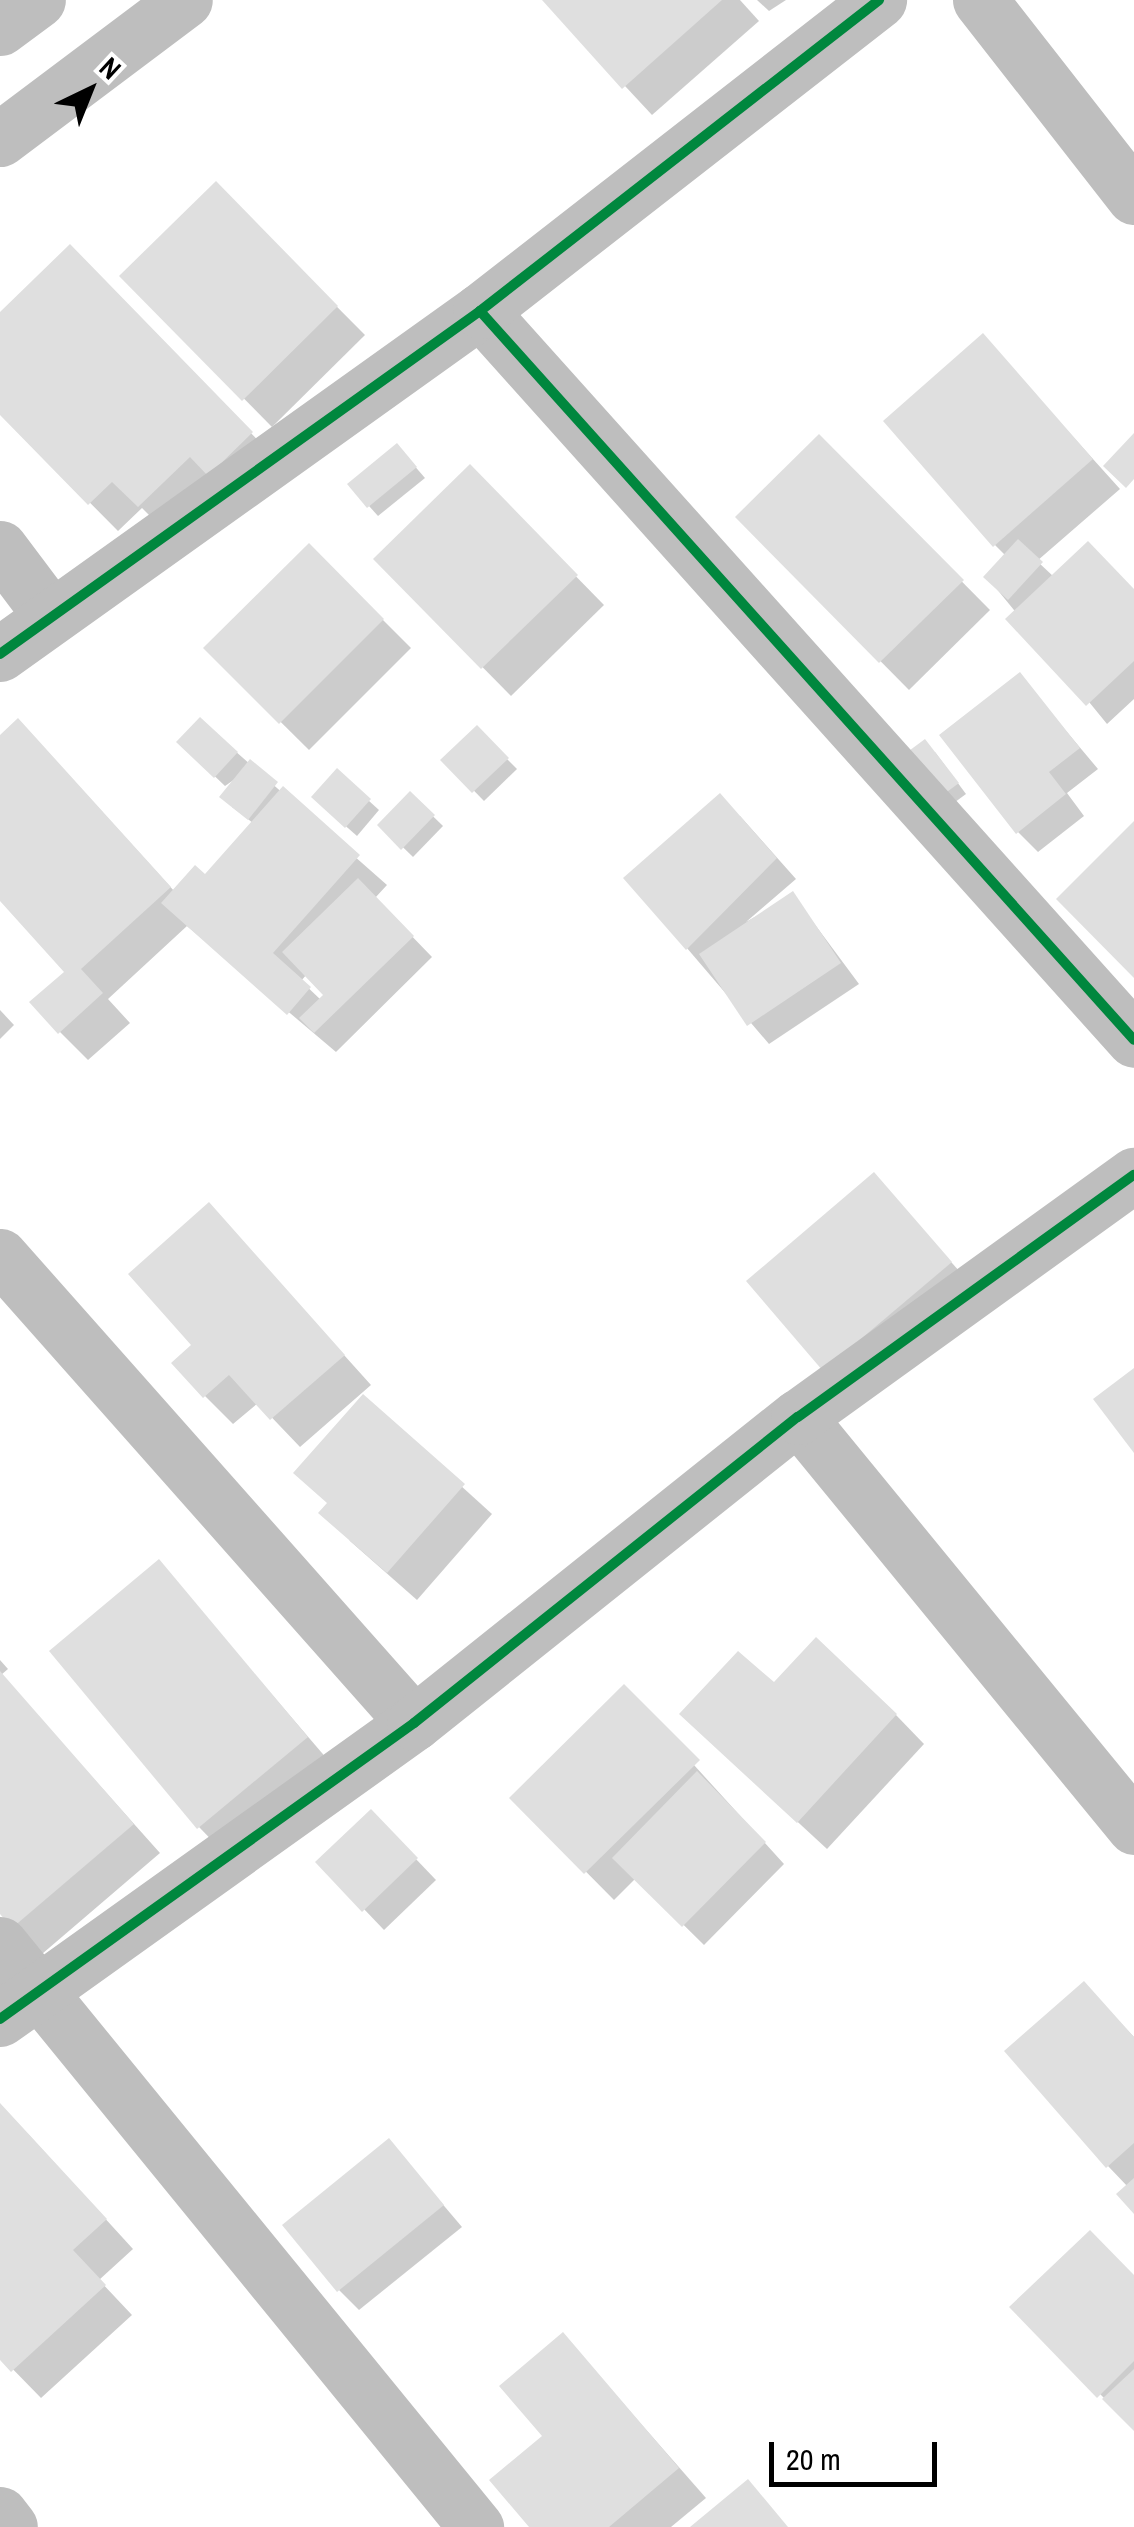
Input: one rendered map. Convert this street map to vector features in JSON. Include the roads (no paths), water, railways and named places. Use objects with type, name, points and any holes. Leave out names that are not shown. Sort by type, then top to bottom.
[{"type":"street","points":[[0,28],[38,0]]},
{"type":"street","points":[[0,139],[184,0]]},
{"type":"street","points":[[0,654],[480,311],[880,0]]},
{"type":"street","points":[[980,0],[1134,197]]},
{"type":"street","points":[[480,311],[1134,1040]]},
{"type":"street","points":[[0,548],[51,616]]},
{"type":"street","points":[[0,2019],[414,1723],[798,1418],[1134,1176]]},
{"type":"street","points":[[0,1256],[414,1723]]},
{"type":"street","points":[[798,1418],[1134,1828]]},
{"type":"street","points":[[0,1944],[44,1988],[476,2527]]},
{"type":"street","points":[[0,2514],[10,2527]]}]
